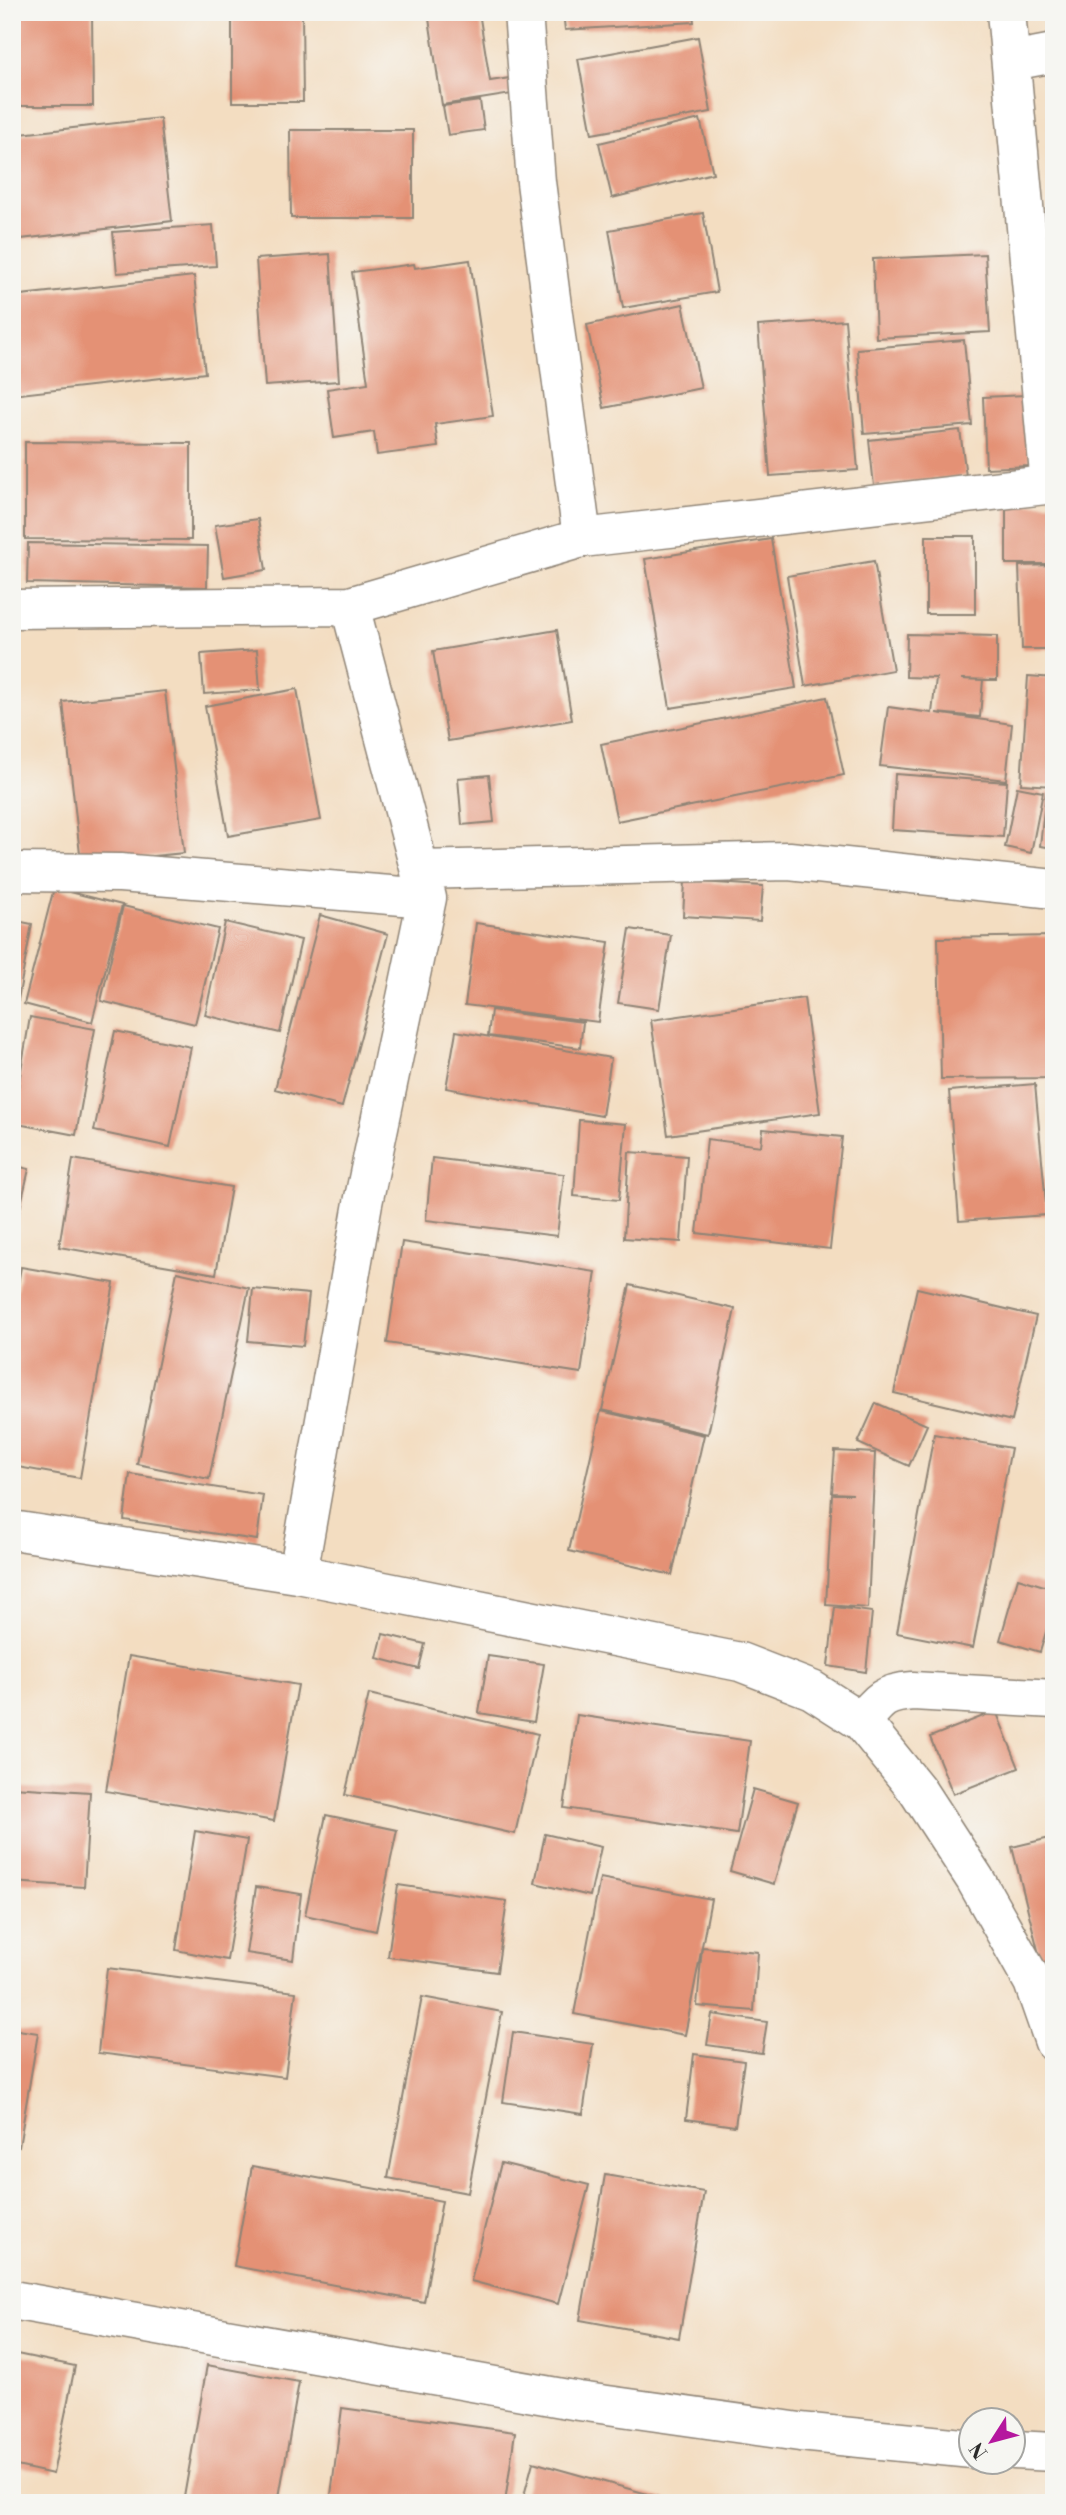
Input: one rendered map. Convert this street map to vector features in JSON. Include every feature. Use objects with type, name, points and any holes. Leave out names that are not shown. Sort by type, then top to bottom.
[{"type":"street","points":[[523,12],[536,182],[582,538]]},
{"type":"street","points":[[12,609],[350,606],[582,538],[1052,485],[1006,12]]},
{"type":"street","points":[[1012,61],[1054,53]]},
{"type":"street","points":[[298,1574],[363,1203],[424,884],[350,606]]},
{"type":"street","points":[[12,872],[120,873],[424,884],[789,861],[1054,889]]},
{"type":"street","points":[[12,1530],[298,1574],[740,1662],[812,1690],[862,1722],[918,1790],[975,1879],[1033,1982],[1054,2042]]},
{"type":"street","points":[[862,1722],[878,1702],[891,1693],[913,1691],[1054,1699]]},
{"type":"street","points":[[12,2300],[579,2401],[800,2432],[958,2448]]},
{"type":"street","points":[[1028,2451],[1054,2452]]},
{"type":"building","points":[[12,12],[92,12],[93,106],[12,106]]},
{"type":"building","points":[[232,12],[302,12],[303,102],[232,102]]},
{"type":"building","points":[[428,12],[479,12],[490,81],[510,78],[512,94],[442,105]]},
{"type":"building","points":[[563,12],[693,12],[694,22],[565,30]]},
{"type":"building","points":[[698,37],[711,112],[592,134],[578,59]]},
{"type":"building","points":[[480,101],[484,130],[448,135],[443,106]]},
{"type":"building","points":[[160,118],[172,221],[12,240],[12,135]]},
{"type":"building","points":[[700,119],[713,173],[612,198],[599,143]]},
{"type":"building","points":[[290,130],[413,130],[413,218],[291,218]]},
{"type":"building","points":[[703,213],[717,292],[623,308],[609,230]]},
{"type":"building","points":[[213,225],[216,266],[117,273],[113,232]]},
{"type":"building","points":[[330,254],[339,381],[265,386],[256,259]]},
{"type":"building","points":[[985,254],[990,332],[876,338],[873,259]]},
{"type":"building","points":[[470,260],[493,416],[435,424],[438,447],[377,455],[374,432],[334,438],[327,389],[368,383],[352,272],[414,264],[415,268]]},
{"type":"building","points":[[194,276],[205,373],[12,395],[12,296]]},
{"type":"building","points":[[683,304],[701,388],[604,408],[587,325]]},
{"type":"building","points":[[845,320],[858,470],[770,476],[758,326]]},
{"type":"building","points":[[964,340],[972,425],[864,434],[857,349]]},
{"type":"building","points":[[1027,395],[1030,466],[986,468],[983,397]]},
{"type":"building","points":[[960,430],[966,476],[874,486],[869,440]]},
{"type":"building","points":[[25,442],[191,443],[191,540],[25,539]]},
{"type":"building","points":[[1006,503],[1054,503],[1054,564],[1006,564]]},
{"type":"building","points":[[258,519],[266,570],[224,577],[215,525]]},
{"type":"building","points":[[926,536],[975,536],[975,614],[926,614]]},
{"type":"building","points":[[771,539],[796,688],[670,708],[645,559]]},
{"type":"building","points":[[28,543],[208,546],[207,587],[27,583]]},
{"type":"building","points":[[874,561],[893,670],[805,686],[787,576]]},
{"type":"building","points":[[1054,565],[1054,649],[1022,649],[1019,566]]},
{"type":"building","points":[[557,630],[572,720],[448,741],[433,651]]},
{"type":"building","points":[[907,634],[997,636],[997,680],[961,679],[983,680],[980,717],[936,713],[1012,724],[1006,780],[880,766],[888,707],[932,713],[936,678],[906,677]]},
{"type":"building","points":[[257,650],[260,690],[204,694],[201,654]]},
{"type":"building","points":[[1028,676],[1054,678],[1054,786],[1021,784]]},
{"type":"building","points":[[297,689],[321,820],[228,836],[205,706]]},
{"type":"building","points":[[165,691],[184,853],[81,863],[63,702]]},
{"type":"building","points":[[827,697],[844,775],[617,821],[601,744]]},
{"type":"building","points":[[895,774],[1007,782],[1003,837],[892,830]]},
{"type":"building","points":[[489,775],[494,822],[462,825],[458,778]]},
{"type":"building","points":[[1017,787],[1043,792],[1031,853],[1005,847]]},
{"type":"building","points":[[1046,792],[1054,793],[1054,848],[1040,846]]},
{"type":"building","points":[[685,881],[763,886],[760,921],[683,916]]},
{"type":"building","points":[[54,888],[122,905],[92,1022],[24,1004]]},
{"type":"building","points":[[123,906],[218,929],[195,1024],[101,1001]]},
{"type":"building","points":[[320,915],[388,934],[342,1107],[275,1089]]},
{"type":"building","points":[[12,920],[32,924],[14,1021],[12,1021]]},
{"type":"building","points":[[225,922],[301,940],[280,1033],[205,1015]]},
{"type":"building","points":[[476,923],[609,942],[598,1022],[465,1005]]},
{"type":"building","points":[[630,929],[671,935],[659,1009],[618,1003]]},
{"type":"building","points":[[1054,936],[1054,1078],[941,1079],[938,938]]},
{"type":"building","points":[[804,998],[820,1113],[668,1135],[651,1020]]},
{"type":"building","points":[[491,1010],[583,1022],[580,1048],[488,1036]]},
{"type":"building","points":[[30,1017],[95,1029],[76,1135],[12,1123]]},
{"type":"building","points":[[115,1031],[191,1047],[170,1147],[94,1131]]},
{"type":"building","points":[[456,1031],[611,1058],[602,1116],[446,1088]]},
{"type":"building","points":[[1035,1084],[1047,1215],[959,1221],[949,1091]]},
{"type":"building","points":[[579,1120],[626,1124],[619,1200],[574,1196]]},
{"type":"building","points":[[763,1129],[842,1137],[830,1249],[697,1233],[707,1139],[761,1146]]},
{"type":"building","points":[[629,1152],[687,1156],[681,1242],[624,1238]]},
{"type":"building","points":[[432,1158],[564,1174],[557,1236],[426,1220]]},
{"type":"building","points":[[73,1159],[231,1187],[216,1274],[59,1247]]},
{"type":"building","points":[[12,1165],[29,1169],[13,1239],[12,1239]]},
{"type":"building","points":[[402,1242],[596,1272],[581,1373],[387,1343]]},
{"type":"building","points":[[21,1267],[114,1283],[80,1478],[12,1466],[12,1316]]},
{"type":"building","points":[[177,1272],[249,1288],[209,1479],[137,1464]]},
{"type":"building","points":[[630,1285],[735,1309],[708,1434],[602,1410]]},
{"type":"building","points":[[917,1288],[1036,1316],[1012,1421],[894,1393]]},
{"type":"building","points":[[253,1289],[309,1294],[303,1346],[248,1341]]},
{"type":"building","points":[[876,1403],[927,1425],[909,1466],[858,1443]]},
{"type":"building","points":[[601,1411],[704,1435],[672,1575],[569,1551]]},
{"type":"building","points":[[934,1434],[1011,1448],[973,1648],[897,1633]]},
{"type":"building","points":[[835,1451],[875,1453],[868,1608],[826,1605],[832,1494],[853,1494],[832,1493]]},
{"type":"building","points":[[130,1474],[263,1495],[257,1540],[124,1520]]},
{"type":"building","points":[[1018,1578],[1054,1589],[1054,1605],[1040,1652],[1000,1640]]},
{"type":"building","points":[[835,1607],[872,1612],[866,1672],[828,1666]]},
{"type":"building","points":[[383,1634],[425,1644],[419,1669],[377,1658]]},
{"type":"building","points":[[129,1656],[298,1685],[274,1821],[106,1791]]},
{"type":"building","points":[[488,1656],[544,1664],[534,1722],[479,1713]]},
{"type":"building","points":[[369,1694],[538,1734],[515,1834],[345,1795]]},
{"type":"building","points":[[996,1711],[1019,1768],[953,1794],[930,1737]]},
{"type":"building","points":[[577,1715],[750,1741],[737,1834],[564,1808]]},
{"type":"building","points":[[12,1787],[90,1792],[84,1887],[12,1882]]},
{"type":"building","points":[[753,1789],[798,1802],[774,1884],[730,1871]]},
{"type":"building","points":[[326,1815],[397,1830],[376,1931],[305,1915]]},
{"type":"building","points":[[195,1831],[247,1840],[227,1960],[176,1950]]},
{"type":"building","points":[[545,1834],[601,1847],[590,1896],[535,1883]]},
{"type":"building","points":[[1054,1837],[1054,1963],[1042,1966],[1012,1847]]},
{"type":"building","points":[[600,1878],[711,1899],[685,2035],[574,2014]]},
{"type":"building","points":[[398,1885],[507,1901],[497,1972],[388,1957]]},
{"type":"building","points":[[256,1887],[301,1894],[293,1960],[246,1953]]},
{"type":"building","points":[[702,1947],[758,1952],[754,2011],[697,2006]]},
{"type":"building","points":[[107,1968],[296,1992],[285,2077],[98,2053]]},
{"type":"building","points":[[422,1997],[502,2012],[468,2193],[388,2178]]},
{"type":"building","points":[[712,2014],[767,2022],[762,2053],[707,2045]]},
{"type":"building","points":[[12,2029],[38,2033],[19,2147],[12,2146]]},
{"type":"building","points":[[513,2032],[593,2044],[583,2114],[503,2102]]},
{"type":"building","points":[[694,2054],[744,2061],[735,2126],[686,2119]]},
{"type":"building","points":[[501,2163],[589,2185],[558,2304],[471,2281]]},
{"type":"building","points":[[252,2166],[442,2201],[424,2302],[234,2266]]},
{"type":"building","points":[[605,2175],[704,2192],[679,2338],[580,2320]]},
{"type":"building","points":[[12,2353],[75,2366],[53,2474],[12,2465]]},
{"type":"building","points":[[207,2365],[299,2382],[278,2503],[183,2503]]},
{"type":"building","points":[[342,2408],[515,2432],[505,2503],[330,2503]]},
{"type":"building","points":[[533,2462],[676,2502],[676,2503],[522,2503]]}]
